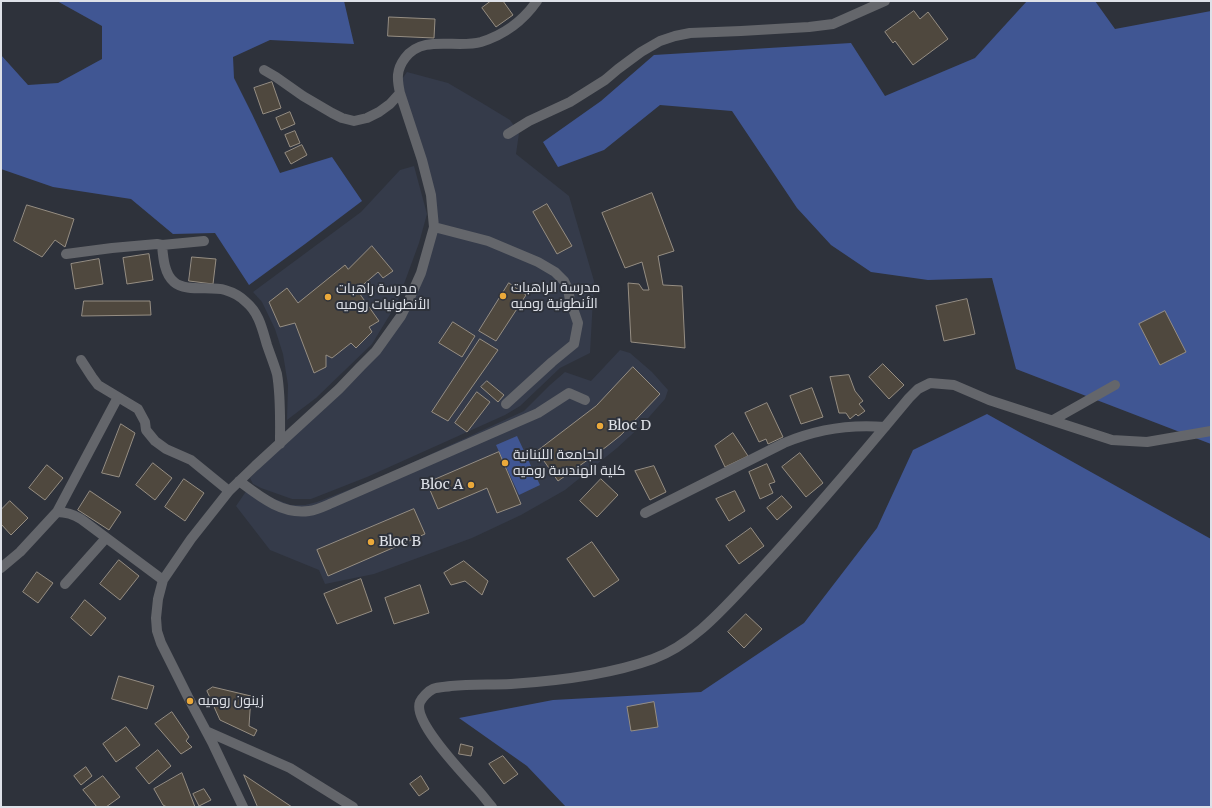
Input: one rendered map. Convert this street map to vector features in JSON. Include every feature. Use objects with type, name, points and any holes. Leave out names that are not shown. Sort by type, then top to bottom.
[{"type":"street","points":[[243,807],[161,643],[157,631],[156,618],[158,599],[163,580],[191,539],[229,491],[362,366],[376,351],[395,326],[408,302],[421,273],[434,227],[431,195],[422,160],[398,83],[398,72],[402,62],[412,51],[425,45],[480,42],[494,37],[513,27],[528,13],[537,1]]},
{"type":"street","points":[[508,134],[529,121],[570,102],[605,80],[641,52],[660,41],[690,33],[748,31],[833,24],[885,1]]},
{"type":"street","points":[[264,70],[303,96],[342,118],[354,121],[367,118],[379,112],[390,104],[400,93]]},
{"type":"street","points":[[434,227],[488,241],[538,262],[554,272],[564,281],[568,289],[578,323],[574,344],[506,404]]},
{"type":"street","points":[[66,254],[112,248],[204,241]]},
{"type":"street","points":[[162,245],[167,271],[174,283],[201,289],[213,288],[234,293],[254,309],[261,323],[276,372],[280,393],[280,444]]},
{"type":"street","points":[[81,360],[98,385],[138,409],[145,422],[146,430],[155,441],[166,449],[191,460],[229,491]]},
{"type":"street","points":[[492,807],[433,738],[420,715],[418,707],[425,695],[433,689],[441,687],[539,682],[614,670],[654,659],[683,644],[719,612],[780,548],[918,389],[930,383],[954,385],[989,400],[1112,440],[1147,442],[1211,431]]},
{"type":"street","points":[[1053,420],[1114,385]]},
{"type":"street","points":[[239,481],[259,496],[280,508],[290,511],[310,511],[332,503],[538,413],[569,393],[585,400]]},
{"type":"street","points":[[1,568],[20,552],[57,512],[118,397]]},
{"type":"street","points":[[645,513],[800,436],[850,426],[885,427]]},
{"type":"street","points":[[57,512],[72,514],[81,519],[163,580]]},
{"type":"street","points":[[65,584],[106,538]]},
{"type":"street","points":[[206,731],[290,768],[353,807]]},
{"type":"shaded area","points":[[57,1],[344,1],[354,44],[270,40],[233,57],[234,78],[280,173],[332,157],[362,201],[249,285],[215,233],[173,234],[131,199],[53,187],[1,169],[1,55],[28,85],[58,83],[102,59],[102,26]]},
{"type":"shaded area","points":[[1027,1],[1095,1],[1115,29],[1211,11],[1211,444],[1016,369],[992,278],[928,280],[871,272],[831,245],[797,208],[732,111],[660,105],[604,150],[558,167],[543,142],[601,101],[654,55],[851,43],[885,96],[975,58]]},
{"type":"shaded area","name":"مدرسة الراهبات الأنطونية روميه","points":[[407,72],[448,83],[510,120],[519,133],[516,154],[569,196],[594,281],[590,353],[560,368],[520,406],[505,415],[367,477],[311,499],[292,499],[253,484],[250,478],[392,334],[437,226],[402,79]]},
{"type":"shaded area","name":"مدرسة راهبات الأنطونيات روميه","points":[[414,166],[427,214],[419,243],[397,303],[372,344],[316,398],[287,420],[288,385],[283,354],[275,329],[262,302],[253,292],[361,212],[400,170]]},
{"type":"shaded area","name":"الجامعة اللبنانية كلية الهندسة روميه","points":[[620,350],[630,353],[652,372],[668,390],[665,399],[642,425],[617,448],[565,490],[521,515],[472,538],[374,574],[325,584],[319,570],[270,550],[236,506],[249,487],[291,505],[305,505],[317,502],[379,478],[524,411],[565,372],[591,381]]},
{"type":"shaded area","points":[[987,414],[1211,539],[1211,807],[566,807],[527,766],[459,718],[553,700],[701,692],[804,623],[877,528],[913,450]]},
{"type":"shaded area","points":[[517,436],[540,485],[519,495],[496,445]]},
{"type":"building","points":[[491,1],[503,1],[513,15],[496,27],[482,8]]},
{"type":"building","points":[[914,11],[920,19],[928,12],[948,39],[913,65],[895,41],[893,43],[885,32]]},
{"type":"building","points":[[389,17],[435,19],[434,38],[388,36]]},
{"type":"building","points":[[272,82],[281,108],[263,114],[254,88]]},
{"type":"building","points":[[290,112],[295,124],[281,130],[276,118]]},
{"type":"building","points":[[295,131],[300,143],[290,147],[285,135]]},
{"type":"building","points":[[302,145],[307,155],[291,164],[285,153]]},
{"type":"building","points":[[652,193],[674,251],[658,256],[663,285],[682,286],[685,348],[631,342],[628,283],[639,284],[643,290],[649,290],[642,262],[625,268],[602,213]]},
{"type":"building","points":[[547,204],[572,246],[557,254],[533,212]]},
{"type":"building","points":[[27,205],[74,219],[65,247],[55,240],[42,257],[14,241]]},
{"type":"building","points":[[372,246],[393,271],[383,278],[378,272],[357,290],[379,321],[369,327],[372,332],[356,348],[351,343],[332,358],[326,355],[326,367],[314,373],[295,323],[280,327],[269,302],[287,288],[298,303],[345,265],[348,269]]},
{"type":"building","points":[[149,254],[153,280],[127,284],[123,258]]},
{"type":"building","points":[[192,257],[216,259],[213,284],[189,281]]},
{"type":"building","points":[[99,259],[103,284],[75,289],[71,264]]},
{"type":"building","points":[[509,283],[526,295],[496,341],[479,331]]},
{"type":"building","points":[[967,299],[975,334],[944,341],[936,306]]},
{"type":"building","points":[[84,301],[150,301],[151,315],[82,316]]},
{"type":"building","points":[[1165,311],[1186,352],[1160,365],[1139,324]]},
{"type":"building","points":[[453,322],[475,336],[462,357],[439,343]]},
{"type":"building","points":[[480,339],[498,350],[448,421],[432,412]]},
{"type":"building","points":[[883,364],[904,385],[889,399],[869,377]]},
{"type":"building","name":"Bloc D","points":[[633,367],[660,394],[621,435],[558,481],[537,451],[596,406]]},
{"type":"building","points":[[849,375],[855,391],[863,401],[859,404],[865,411],[858,416],[856,414],[850,419],[846,413],[839,413],[830,377]]},
{"type":"building","points":[[487,381],[504,395],[498,402],[481,387]]},
{"type":"building","points":[[812,388],[823,417],[801,424],[790,396]]},
{"type":"building","points":[[477,392],[490,402],[467,432],[455,423]]},
{"type":"building","points":[[767,403],[783,437],[768,444],[766,439],[759,442],[745,413]]},
{"type":"building","points":[[121,424],[135,433],[119,477],[102,473]]},
{"type":"building","points":[[733,433],[748,456],[725,467],[715,446]]},
{"type":"building","name":"Bloc A","points":[[499,452],[521,504],[497,513],[487,488],[438,509],[427,483]]},
{"type":"building","points":[[800,453],[823,483],[806,497],[782,467]]},
{"type":"building","points":[[153,463],[172,478],[155,500],[136,485]]},
{"type":"building","points":[[767,464],[775,482],[769,484],[773,493],[760,499],[749,472]]},
{"type":"building","points":[[47,465],[63,478],[45,500],[29,488]]},
{"type":"building","points":[[654,466],[666,492],[650,500],[635,471]]},
{"type":"building","points":[[184,479],[204,493],[185,521],[165,507]]},
{"type":"building","points":[[601,479],[618,495],[597,517],[580,501]]},
{"type":"building","points":[[90,491],[121,512],[109,530],[78,510]]},
{"type":"building","points":[[735,491],[745,511],[729,521],[716,499]]},
{"type":"building","points":[[782,496],[792,507],[777,520],[767,508]]},
{"type":"building","points":[[10,501],[28,518],[11,535],[1,524],[1,510]]},
{"type":"building","name":"Bloc B","points":[[414,509],[425,534],[328,576],[317,550]]},
{"type":"building","points":[[751,528],[764,546],[739,564],[726,546]]},
{"type":"building","points":[[592,542],[619,580],[594,597],[567,559]]},
{"type":"building","points":[[119,560],[139,576],[120,600],[100,584]]},
{"type":"building","points":[[464,561],[488,581],[482,595],[465,581],[451,585],[444,573]]},
{"type":"building","points":[[37,572],[53,583],[38,603],[23,592]]},
{"type":"building","points":[[361,579],[372,611],[337,624],[324,594]]},
{"type":"building","points":[[420,585],[429,613],[394,624],[385,598]]},
{"type":"building","points":[[85,600],[106,618],[91,636],[71,618]]},
{"type":"building","points":[[746,614],[762,629],[744,648],[728,632]]},
{"type":"building","points":[[119,676],[154,686],[147,709],[112,699]]},
{"type":"building","points":[[213,687],[251,696],[249,726],[257,730],[254,736],[220,720],[207,691]]},
{"type":"building","points":[[654,702],[658,727],[631,731],[627,707]]},
{"type":"building","points":[[172,712],[189,737],[186,741],[192,747],[181,754],[155,724]]},
{"type":"building","points":[[126,727],[140,745],[116,762],[103,744]]},
{"type":"building","points":[[461,744],[473,747],[471,756],[459,754]]},
{"type":"building","points":[[158,750],[171,766],[149,784],[136,768]]},
{"type":"building","points":[[503,756],[518,774],[504,784],[489,764]]},
{"type":"building","points":[[86,767],[92,776],[81,785],[74,776]]},
{"type":"building","points":[[182,773],[195,807],[167,807],[163,805],[154,789]]},
{"type":"building","points":[[244,775],[292,807],[258,807]]},
{"type":"building","points":[[103,776],[120,797],[106,807],[97,807],[83,790]]},
{"type":"building","points":[[421,776],[429,789],[419,796],[410,784]]},
{"type":"building","points":[[204,789],[211,800],[199,806],[193,794]]},
{"type":"place","name":"مدرسة الراهبات الأنطونية روميه","points":[[503,296]]},
{"type":"place","name":"مدرسة راهبات الأنطونيات روميه","points":[[328,297]]},
{"type":"place","name":"Bloc D","points":[[600,426]]},
{"type":"place","name":"الجامعة اللبنانية كلية الهندسة روميه","points":[[505,463]]},
{"type":"place","name":"Bloc A","points":[[471,485]]},
{"type":"place","name":"Bloc B","points":[[371,542]]},
{"type":"place","name":"زينون روميه","points":[[190,701]]}]
